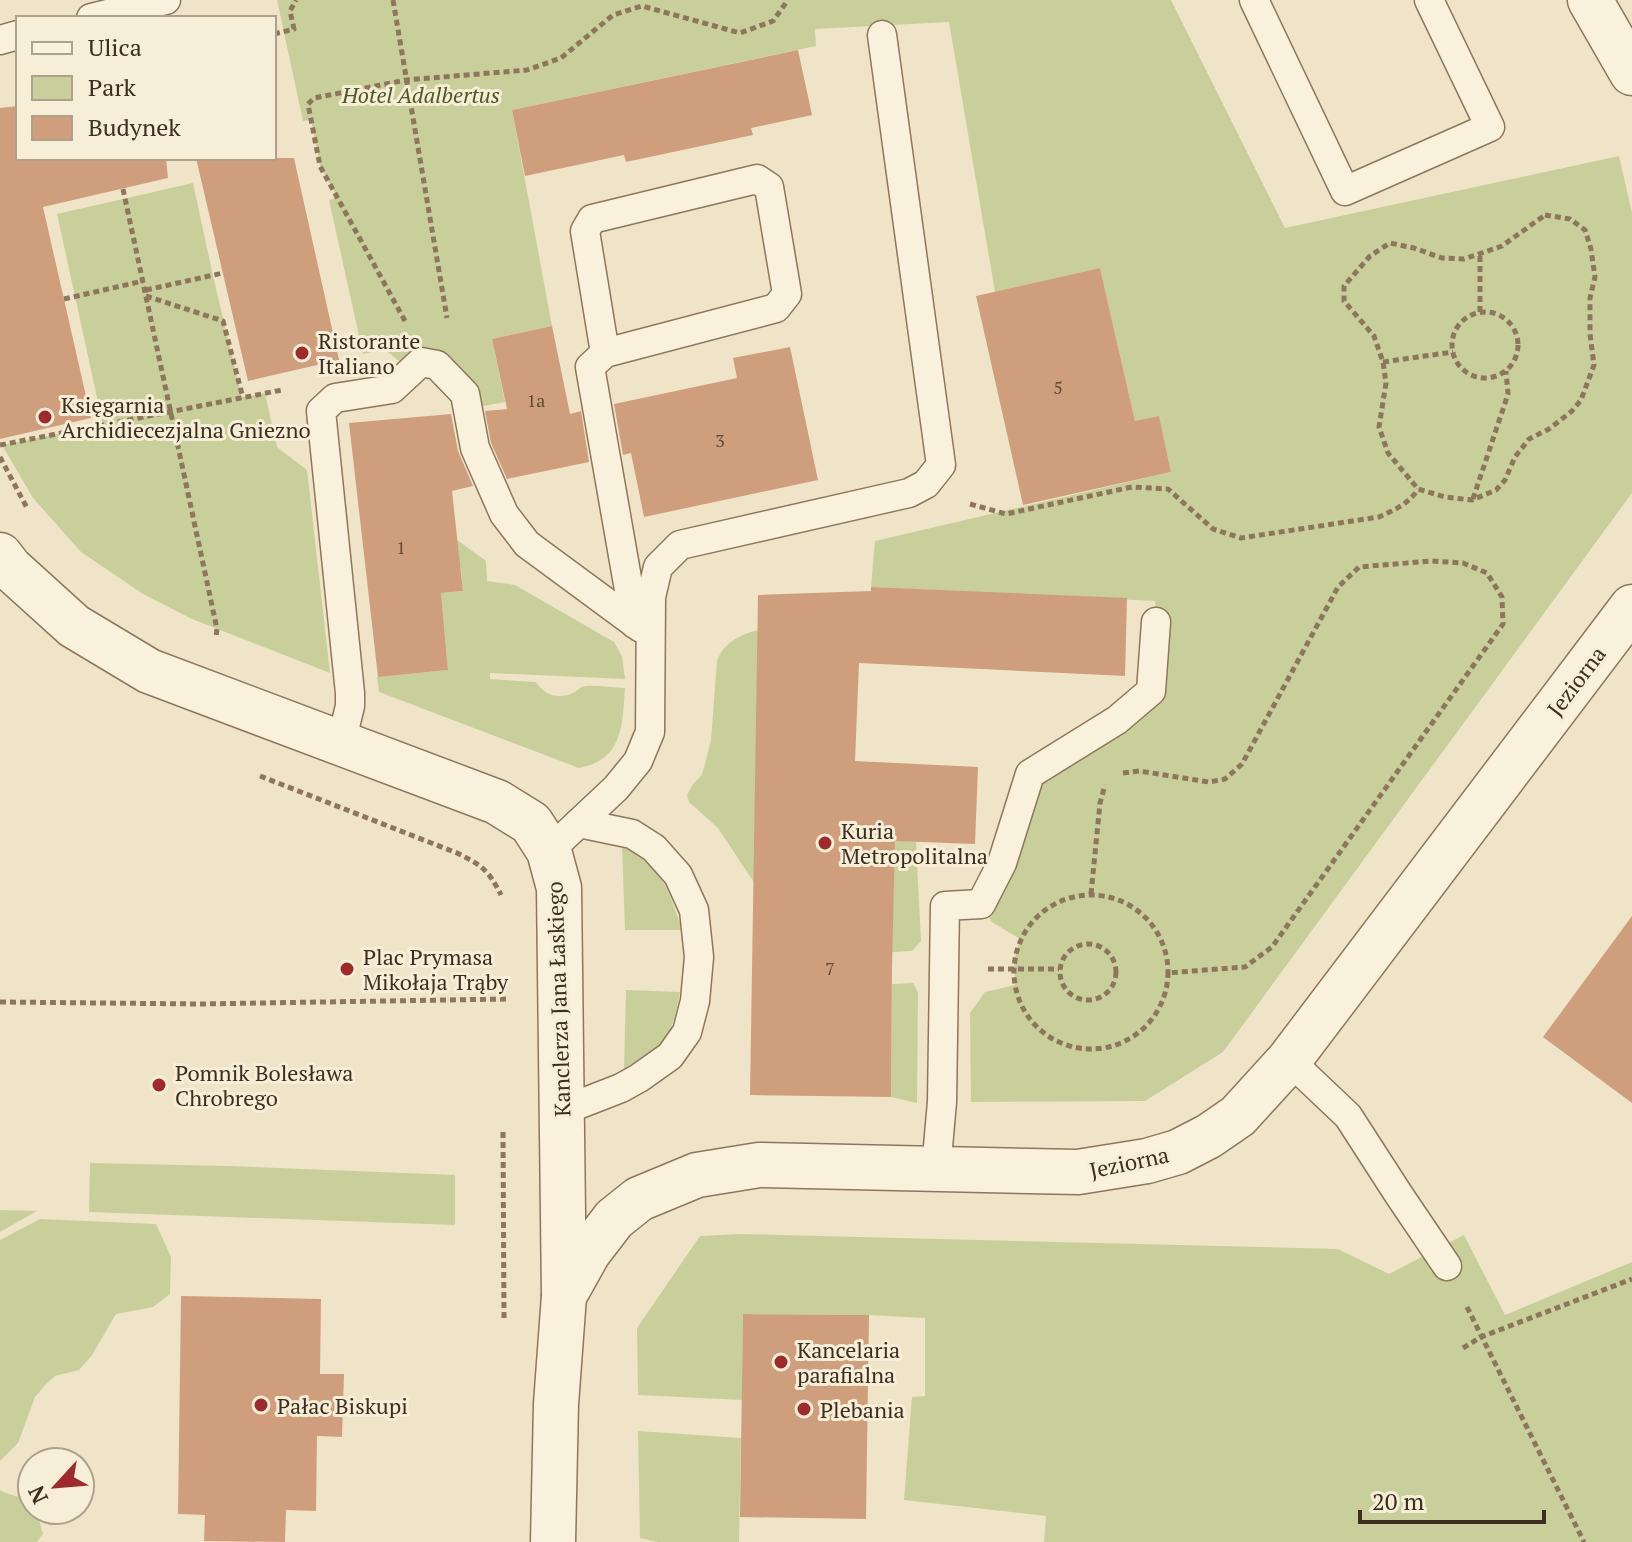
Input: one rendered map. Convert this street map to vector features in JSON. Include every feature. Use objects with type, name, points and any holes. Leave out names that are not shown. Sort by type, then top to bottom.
[{"type":"street","points":[[1590,0],[1632,73]]},
{"type":"street","name":"Kanclerza Jana Łaskiego","points":[[0,555],[10,568],[74,626],[149,671],[497,802],[531,823],[564,837],[559,888],[564,1296],[556,1404],[553,1542]]},
{"type":"street","name":"Jeziorna","points":[[564,1296],[588,1253],[614,1219],[639,1199],[697,1175],[759,1165],[1078,1172],[1147,1161],[1178,1152],[1209,1136],[1238,1116],[1289,1060],[1632,607]]},
{"type":"lane","points":[[99,16],[166,0]]},
{"type":"lane","points":[[1254,0],[1345,191],[1490,127],[1429,0]]},
{"type":"lane","points":[[643,630],[658,567],[680,545],[909,493],[926,484],[941,465],[882,35]]},
{"type":"lane","points":[[564,837],[616,788],[638,761],[650,732],[643,630],[590,367],[605,353],[776,308],[787,294],[769,187],[757,179],[592,219],[585,231],[605,353]]},
{"type":"lane","points":[[341,743],[350,693],[321,411],[335,398],[392,389],[421,362],[437,365],[465,394],[475,448],[504,514],[527,544],[643,630]]},
{"type":"lane","points":[[936,1169],[942,1102],[945,906],[981,904],[1002,863],[1030,774],[1117,720],[1151,691],[1156,622]]},
{"type":"lane","points":[[562,1111],[621,1088],[670,1056],[687,1032],[695,1001],[699,957],[694,910],[678,875],[654,848],[632,834],[564,837]]},
{"type":"lane","points":[[1289,1060],[1348,1116],[1447,1266]]},
{"type":"path","points":[[276,34],[294,29],[290,11],[296,0]]},
{"type":"path","points":[[393,0],[448,325]]},
{"type":"path","points":[[421,362],[414,336],[320,166],[308,104],[314,98],[406,80],[527,70],[561,58],[613,15],[641,3],[740,33],[773,21],[788,0]]},
{"type":"path","points":[[123,189],[217,629],[215,641],[202,635]]},
{"type":"path","points":[[1545,215],[1570,219],[1585,230],[1595,277],[1590,298],[1594,365],[1581,400],[1549,429],[1529,439],[1496,490],[1472,500],[1445,497],[1418,489],[1388,453],[1379,427],[1386,383],[1383,362],[1374,336],[1344,301],[1344,286],[1370,256],[1390,243],[1442,258],[1464,259],[1502,246],[1545,215]]},
{"type":"path","points":[[1480,255],[1480,312]]},
{"type":"path","points":[[146,293],[223,273]]},
{"type":"path","points":[[64,299],[143,281]]},
{"type":"path","points":[[146,293],[223,321],[243,398]]},
{"type":"path","points":[[1480,312],[1501,315],[1510,322],[1518,342],[1514,363],[1506,371],[1486,378],[1464,371],[1453,352],[1452,341],[1461,321],[1480,312]]},
{"type":"path","points":[[1383,362],[1453,352]]},
{"type":"path","points":[[1472,500],[1508,394],[1506,371]]},
{"type":"path","points":[[0,445],[346,377],[367,393]]},
{"type":"path","points":[[0,457],[25,506],[35,517]]},
{"type":"path","points":[[965,502],[1006,514],[1132,487],[1168,489],[1213,529],[1241,538],[1379,517],[1398,509],[1418,489]]},
{"type":"path","points":[[1117,774],[1139,771],[1209,782],[1225,779],[1242,764],[1338,587],[1359,567],[1431,561],[1463,563],[1487,573],[1502,597],[1503,624],[1272,947],[1245,967],[1167,973]]},
{"type":"path","points":[[251,772],[481,865],[493,879],[502,898]]},
{"type":"path","points":[[1091,894],[1100,803],[1104,787],[1110,780]]},
{"type":"path","points":[[1091,894],[1112,898],[1132,907],[1149,921],[1161,939],[1167,973],[1161,1003],[1150,1021],[1134,1036],[1115,1045],[1093,1049],[1071,1047],[1051,1038],[1034,1024],[1022,1007],[1015,986],[1014,961],[1021,939],[1033,920],[1049,906],[1069,897],[1091,894]]},
{"type":"path","points":[[1091,943],[1100,946],[1113,958],[1115,977],[1106,993],[1088,1001],[1070,995],[1064,987],[1059,969],[1066,953],[1073,947],[1091,943]]},
{"type":"path","points":[[503,985],[503,1000]]},
{"type":"path","points":[[0,1002],[199,1004],[491,999]]},
{"type":"path","points":[[503,1127],[504,1318]]},
{"type":"path","points":[[1447,1266],[1584,1542]]},
{"type":"path","points":[[1463,1348],[1481,1337],[1632,1279]]},
{"type":"green space","name":"Hotel Adalbertus","points":[[277,0],[1171,0],[1285,228],[1619,156],[1632,213],[1632,493],[1223,1052],[1145,1101],[971,1102],[970,1013],[985,992],[1015,985],[1014,961],[1020,939],[992,922],[981,904],[1030,774],[1151,691],[1155,601],[871,587],[875,541],[1171,472],[1159,417],[1135,421],[1100,268],[995,292],[949,22],[815,29],[816,46],[512,110],[552,326],[492,339],[505,402],[468,409],[437,365],[412,371],[384,349],[363,354],[329,200],[337,197],[320,166],[311,120],[303,121]]},
{"type":"green space","points":[[193,183],[242,398],[265,393],[277,447],[307,470],[330,673],[192,619],[143,594],[81,552],[33,498],[2,445],[103,425],[57,214]]},
{"type":"green space","points":[[438,526],[486,561],[487,581],[515,585],[614,642],[622,656],[625,679],[490,673],[490,679],[536,682],[544,691],[558,696],[586,686],[625,688],[620,730],[606,756],[579,768],[379,692],[377,677],[448,670],[441,593],[463,591],[461,567],[443,568]]},
{"type":"green space","points":[[758,630],[755,884],[718,828],[689,802],[687,795],[702,775],[711,740],[717,661],[733,640]]},
{"type":"green space","points":[[895,840],[916,842],[921,941],[912,951],[892,952]]},
{"type":"green space","points":[[622,846],[644,857],[659,874],[682,930],[625,930]]},
{"type":"green space","points":[[913,983],[918,992],[917,1103],[891,1097],[892,984]]},
{"type":"green space","points":[[626,990],[680,992],[674,1020],[664,1040],[649,1054],[624,1069]]},
{"type":"green space","points":[[90,1163],[455,1175],[455,1225],[89,1212]]},
{"type":"green space","points":[[0,1210],[37,1211],[0,1232]]},
{"type":"green space","points":[[40,1219],[156,1224],[171,1257],[170,1294],[153,1307],[116,1314],[92,1355],[79,1370],[55,1376],[35,1397],[18,1443],[0,1461],[0,1240]]},
{"type":"green space","points":[[740,1234],[1338,1249],[1389,1274],[1464,1235],[1505,1315],[1632,1262],[1632,1542],[1044,1542],[1046,1516],[904,1500],[912,1397],[925,1396],[925,1318],[743,1314],[742,1400],[638,1395],[637,1328],[700,1236]]},
{"type":"green space","points":[[638,1431],[741,1438],[739,1542],[658,1542],[640,1538]]},
{"type":"green space","points":[[0,1490],[16,1497],[16,1526],[41,1526],[43,1534],[37,1542],[0,1542]]},
{"type":"building","points":[[798,50],[812,115],[751,128],[753,135],[626,162],[624,155],[525,176],[512,110]]},
{"type":"building","points":[[16,106],[16,160],[166,160],[168,178],[43,207],[91,418],[0,439],[0,108]]},
{"type":"building","points":[[294,158],[339,360],[248,381],[196,160]]},
{"type":"building","points":[[1100,268],[1135,421],[1159,416],[1171,472],[1023,505],[976,296]]},
{"type":"building","points":[[552,326],[570,414],[581,411],[589,462],[507,479],[491,443],[485,411],[507,409],[492,339]]},
{"type":"building","points":[[790,347],[818,480],[644,517],[631,453],[623,455],[614,404],[737,378],[733,358]]},
{"type":"building","points":[[451,414],[458,451],[473,486],[452,491],[463,591],[441,593],[448,670],[378,677],[349,423]]},
{"type":"building","name":"Kuria Metropolitalna","points":[[871,587],[1127,598],[1125,676],[859,663],[855,761],[978,767],[975,844],[895,841],[891,1097],[750,1095],[758,595],[871,591]]},
{"type":"building","points":[[1632,916],[1632,1103],[1543,1037]]},
{"type":"building","name":"Pałac Biskupi","points":[[181,1296],[321,1299],[320,1374],[344,1374],[342,1437],[317,1436],[316,1511],[286,1510],[285,1542],[204,1541],[205,1515],[178,1514]]},
{"type":"building","name":"Plebania","points":[[743,1314],[869,1315],[866,1519],[740,1517]]},
{"type":"place","name":"Ristorante Italiano","points":[[302,353]]},
{"type":"place","name":"Księgarnia Archidiecezjalna Gniezno","points":[[45,417]]},
{"type":"place","name":"Kuria Metropolitalna","points":[[825,843]]},
{"type":"place","name":"Plac Prymasa Mikołaja Trąby","points":[[347,969]]},
{"type":"place","name":"Pomnik Bolesława Chrobrego","points":[[159,1085]]},
{"type":"place","name":"Kancelaria parafialna","points":[[781,1362]]},
{"type":"place","name":"Pałac Biskupi","points":[[261,1405]]},
{"type":"place","name":"Plebania","points":[[804,1409]]}]
